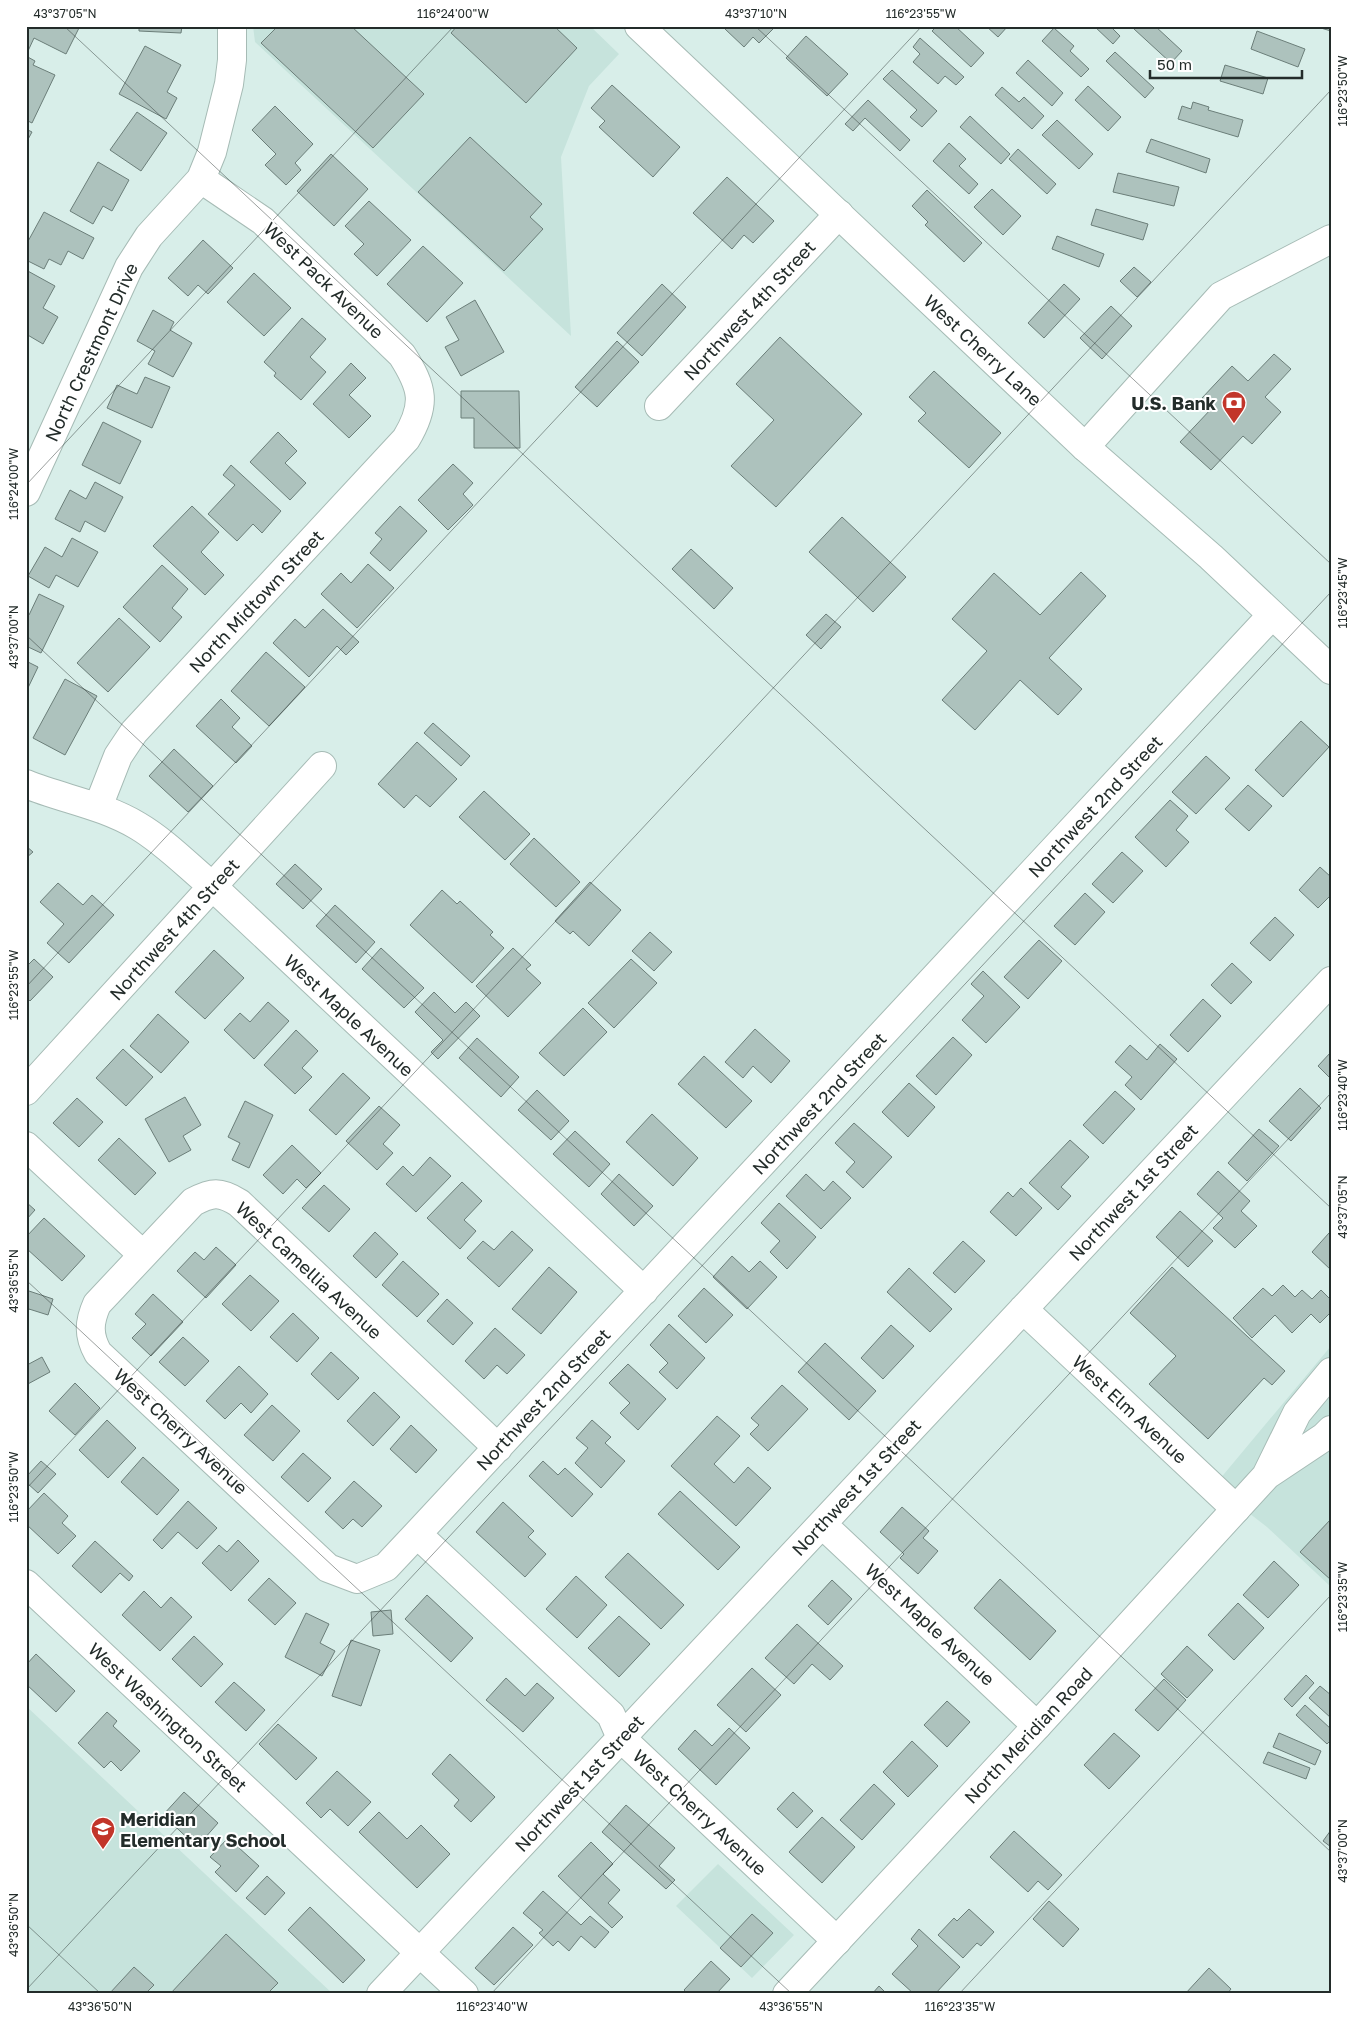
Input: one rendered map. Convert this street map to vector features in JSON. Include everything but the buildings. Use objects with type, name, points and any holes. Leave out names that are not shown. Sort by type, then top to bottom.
[{"type":"street","name":"North Crestmont Drive","points":[[26,492],[129,267],[149,236],[202,180],[212,152],[229,84],[232,60],[232,26]]},
{"type":"street","name":"West Cherry Lane","points":[[639,26],[1085,447],[1210,557],[1331,670]]},
{"type":"street","name":"West Pack Avenue","points":[[202,180],[263,220],[402,355],[416,376],[421,401]]},
{"type":"street","name":"Northwest 4th Street","points":[[659,406],[839,214]]},
{"type":"street","points":[[1085,447],[1221,296],[1331,239]]},
{"type":"street","name":"North Midtown Street","points":[[98,807],[118,756],[134,732],[406,439],[416,422],[421,401]]},
{"type":"street","name":"Northwest 2nd Street","points":[[357,1579],[386,1566],[417,1534],[1272,615]]},
{"type":"street","name":"Northwest 4th Street","points":[[26,1092],[322,766]]},
{"type":"street","name":"West Maple Avenue","points":[[26,784],[53,795],[98,807],[137,825],[150,834],[212,886],[644,1292]]},
{"type":"street","name":"Northwest 1st Street","points":[[381,1994],[1331,981]]},
{"type":"street","points":[[26,1146],[142,1255]]},
{"type":"street","name":"West Camellia Avenue","points":[[142,1255],[193,1202],[206,1195],[217,1193],[228,1196],[238,1203],[498,1448]]},
{"type":"street","name":"West Cherry Avenue","points":[[142,1255],[97,1304],[91,1317],[92,1343],[98,1353],[328,1568],[357,1579]]},
{"type":"street","name":"West Elm Avenue","points":[[1023,1309],[1236,1509]]},
{"type":"street","name":"North Meridian Road","points":[[1267,1475],[1297,1413],[1331,1372]]},
{"type":"street","name":"North Meridian Road","points":[[787,1994],[1037,1726],[1267,1475],[1324,1437],[1331,1430]]},
{"type":"street","name":"West Maple Avenue","points":[[822,1524],[1037,1726]]},
{"type":"street","name":"West Cherry Avenue","points":[[417,1534],[610,1715],[620,1738],[837,1941]]},
{"type":"street","name":"West Washington Street","points":[[26,1584],[464,1994]]},
{"type":"shaded area","points":[[253,26],[590,26],[619,54],[589,86],[561,157],[571,336],[255,42]]},
{"type":"shaded area","points":[[1331,1346],[1331,1587],[1267,1527],[1214,1486]]},
{"type":"shaded area","name":"Meridian Elementary School","points":[[26,1706],[333,1994],[26,1994]]},
{"type":"shaded area","points":[[718,1864],[794,1935],[752,1978],[676,1906]]},
{"type":"place","name":"U.S. Bank","points":[[1234,424]]},
{"type":"place","name":"Meridian Elementary School","points":[[103,1850]]}]
